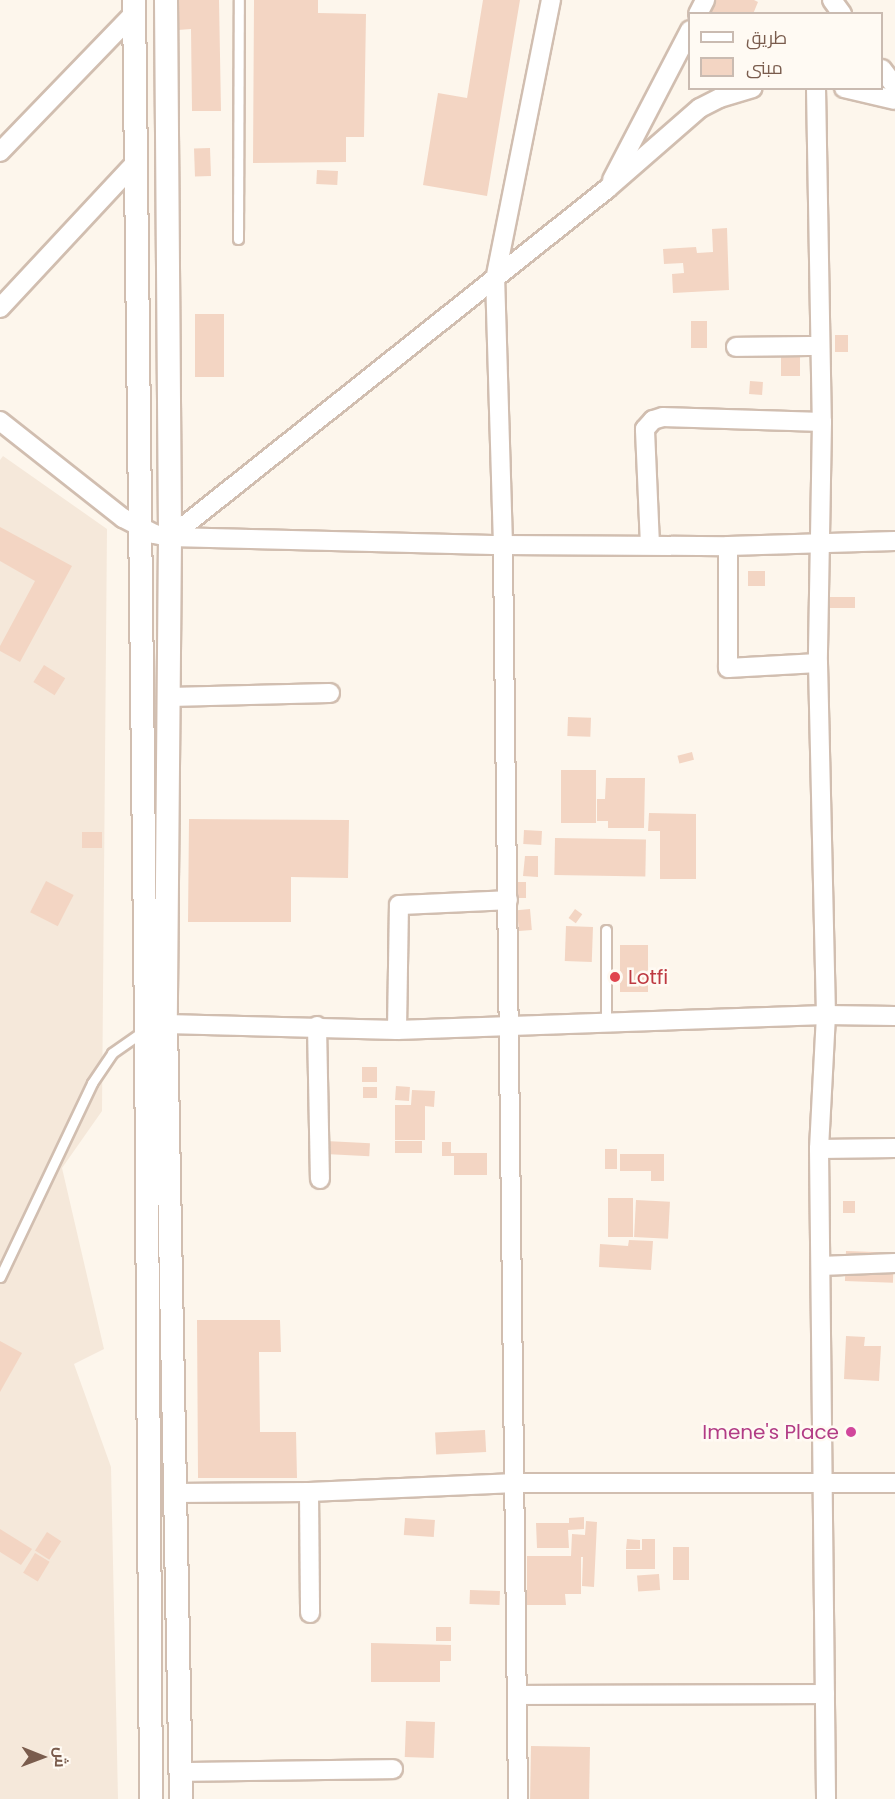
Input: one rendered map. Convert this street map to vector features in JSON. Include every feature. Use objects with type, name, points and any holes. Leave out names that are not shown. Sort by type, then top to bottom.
[{"type":"street","points":[[151,1799],[156,1026],[169,697],[166,0]]},
{"type":"street","points":[[518,1799],[503,545],[495,280],[551,0]]},
{"type":"street","points":[[0,152],[134,6]]},
{"type":"street","points":[[134,6],[139,527],[174,1493],[181,1799]]},
{"type":"street","points":[[608,189],[688,34]]},
{"type":"street","points":[[883,70],[895,86]]},
{"type":"street","points":[[170,537],[608,189],[700,108],[720,98],[746,90]]},
{"type":"street","points":[[816,90],[822,422],[818,544],[818,663],[826,1015],[819,1149],[826,1799]]},
{"type":"street","points":[[852,90],[895,100]]},
{"type":"street","points":[[4,296],[135,163]]},
{"type":"street","points":[[736,346],[820,346]]},
{"type":"street","points":[[650,545],[645,429],[653,420],[663,417],[822,422]]},
{"type":"street","points":[[0,421],[106,506],[139,527],[170,537],[503,545],[728,546],[895,541]]},
{"type":"street","points":[[728,546],[728,668],[818,663]]},
{"type":"street","points":[[169,697],[330,693]]},
{"type":"street","points":[[397,1029],[399,905],[508,900]]},
{"type":"street","points":[[156,1026],[317,1026],[397,1029],[606,1024],[826,1015],[895,1016]]},
{"type":"street","points":[[317,1026],[320,1179]]},
{"type":"street","points":[[819,1149],[895,1148]]},
{"type":"street","points":[[821,1266],[895,1263]]},
{"type":"street","points":[[174,1493],[309,1492],[516,1483],[895,1484]]},
{"type":"street","points":[[309,1492],[310,1613]]},
{"type":"street","points":[[518,1695],[825,1694]]},
{"type":"street","points":[[180,1772],[393,1769]]},
{"type":"lane","points":[[238,239],[239,0]]},
{"type":"lane","points":[[606,930],[606,1024]]},
{"type":"lane","points":[[0,1277],[92,1083],[112,1053],[156,1026]]},
{"type":"shaded area","points":[[3,456],[107,529],[102,1111],[62,1168],[104,1349],[74,1364],[111,1467],[118,1799],[0,1799],[0,460]]},
{"type":"building","points":[[177,0],[219,0],[221,111],[192,111],[191,29],[178,30]]},
{"type":"building","points":[[254,0],[318,0],[318,13],[366,14],[364,137],[346,137],[346,162],[253,163]]},
{"type":"building","points":[[483,0],[520,0],[487,196],[423,185],[438,93],[467,98]]},
{"type":"building","points":[[713,0],[754,0],[758,2],[754,12],[708,12]]},
{"type":"building","points":[[210,148],[211,176],[195,177],[194,149]]},
{"type":"building","points":[[317,170],[338,171],[337,185],[316,184]]},
{"type":"building","points":[[727,228],[729,290],[673,293],[672,274],[684,273],[683,263],[664,264],[663,249],[696,247],[697,253],[713,252],[712,229]]},
{"type":"building","points":[[195,314],[224,314],[224,377],[195,377]]},
{"type":"building","points":[[691,321],[707,321],[707,348],[691,348]]},
{"type":"building","points":[[835,335],[848,335],[848,352],[835,352]]},
{"type":"building","points":[[781,351],[800,351],[800,376],[781,376]]},
{"type":"building","points":[[750,381],[763,382],[762,395],[749,394]]},
{"type":"building","points":[[0,527],[72,566],[20,662],[0,651],[0,646],[35,581],[0,561]]},
{"type":"building","points":[[748,571],[765,571],[765,586],[748,586]]},
{"type":"building","points":[[826,597],[855,597],[855,608],[826,608]]},
{"type":"building","points":[[44,665],[65,678],[55,695],[33,682]]},
{"type":"building","points":[[568,717],[591,718],[590,737],[567,736]]},
{"type":"building","points":[[692,752],[694,760],[679,763],[677,756]]},
{"type":"building","points":[[561,770],[596,770],[596,823],[561,823]]},
{"type":"building","points":[[606,778],[645,778],[644,828],[608,828],[608,821],[597,821],[597,799],[605,799]]},
{"type":"building","points":[[649,813],[696,814],[696,879],[660,879],[660,831],[648,831]]},
{"type":"building","points":[[189,819],[349,820],[348,878],[291,877],[291,922],[188,922]]},
{"type":"building","points":[[524,830],[542,831],[541,845],[523,844]]},
{"type":"building","points":[[82,832],[102,832],[102,848],[82,848]]},
{"type":"building","points":[[555,838],[646,840],[645,877],[554,875]]},
{"type":"building","points":[[525,856],[538,856],[538,877],[523,876]]},
{"type":"building","points":[[46,881],[74,895],[58,926],[30,912]]},
{"type":"building","points":[[514,882],[526,882],[526,898],[514,898]]},
{"type":"building","points":[[530,909],[532,930],[519,931],[517,910]]},
{"type":"building","points":[[575,909],[582,914],[576,923],[569,918]]},
{"type":"building","points":[[566,926],[593,927],[592,962],[565,961]]},
{"type":"building","points":[[620,945],[648,945],[648,992],[620,992]]},
{"type":"building","points":[[362,1067],[377,1067],[377,1082],[362,1082]]},
{"type":"building","points":[[396,1086],[410,1087],[409,1101],[395,1100]]},
{"type":"building","points":[[363,1087],[377,1087],[377,1098],[363,1098]]},
{"type":"building","points":[[412,1090],[435,1091],[434,1107],[425,1106],[425,1140],[395,1140],[395,1105],[411,1105]]},
{"type":"building","points":[[326,1141],[370,1143],[369,1156],[325,1154]]},
{"type":"building","points":[[395,1141],[422,1141],[422,1153],[395,1153]]},
{"type":"building","points":[[442,1142],[451,1142],[451,1153],[487,1153],[487,1175],[454,1175],[454,1156],[442,1156]]},
{"type":"building","points":[[605,1149],[617,1149],[617,1169],[605,1169]]},
{"type":"building","points":[[620,1154],[664,1154],[664,1181],[651,1181],[651,1171],[620,1171]]},
{"type":"building","points":[[608,1198],[633,1198],[633,1237],[608,1237]]},
{"type":"building","points":[[636,1200],[670,1202],[668,1239],[634,1237]]},
{"type":"building","points":[[843,1201],[855,1201],[855,1213],[843,1213]]},
{"type":"building","points":[[629,1240],[653,1241],[651,1270],[599,1267],[600,1244],[628,1246]]},
{"type":"building","points":[[846,1251],[894,1253],[893,1283],[845,1281]]},
{"type":"building","points":[[197,1320],[280,1320],[281,1352],[259,1352],[260,1432],[296,1432],[297,1478],[198,1478]]},
{"type":"building","points":[[846,1336],[865,1337],[864,1346],[881,1346],[879,1381],[844,1379]]},
{"type":"building","points":[[0,1341],[22,1353],[0,1392]]},
{"type":"building","points":[[485,1430],[486,1452],[436,1455],[435,1433]]},
{"type":"building","points":[[584,1517],[584,1529],[568,1530],[569,1548],[537,1548],[536,1523],[569,1523],[569,1518]]},
{"type":"building","points":[[405,1518],[435,1520],[434,1537],[404,1535]]},
{"type":"building","points":[[586,1521],[597,1522],[594,1587],[582,1586],[583,1557],[581,1557],[581,1594],[565,1594],[566,1605],[527,1605],[527,1556],[571,1556],[572,1534],[585,1535]]},
{"type":"building","points":[[0,1529],[32,1549],[21,1565],[0,1552]]},
{"type":"building","points":[[47,1532],[61,1541],[49,1560],[35,1550]]},
{"type":"building","points":[[627,1539],[640,1540],[640,1549],[626,1549]]},
{"type":"building","points":[[642,1539],[655,1539],[655,1569],[626,1569],[626,1550],[642,1550]]},
{"type":"building","points":[[673,1547],[689,1547],[689,1580],[673,1580]]},
{"type":"building","points":[[35,1553],[50,1562],[38,1581],[23,1573]]},
{"type":"building","points":[[659,1574],[660,1590],[638,1591],[637,1576]]},
{"type":"building","points":[[470,1590],[500,1591],[499,1605],[470,1604]]},
{"type":"building","points":[[436,1627],[451,1627],[451,1641],[436,1641]]},
{"type":"building","points":[[371,1643],[451,1645],[451,1661],[440,1661],[440,1682],[371,1682]]},
{"type":"building","points":[[406,1721],[435,1722],[434,1758],[405,1757]]},
{"type":"building","points":[[531,1746],[590,1747],[589,1799],[530,1799]]},
{"type":"place","name":"Lotfi","points":[[615,977]]},
{"type":"place","name":"Imene's Place","points":[[851,1432]]}]
